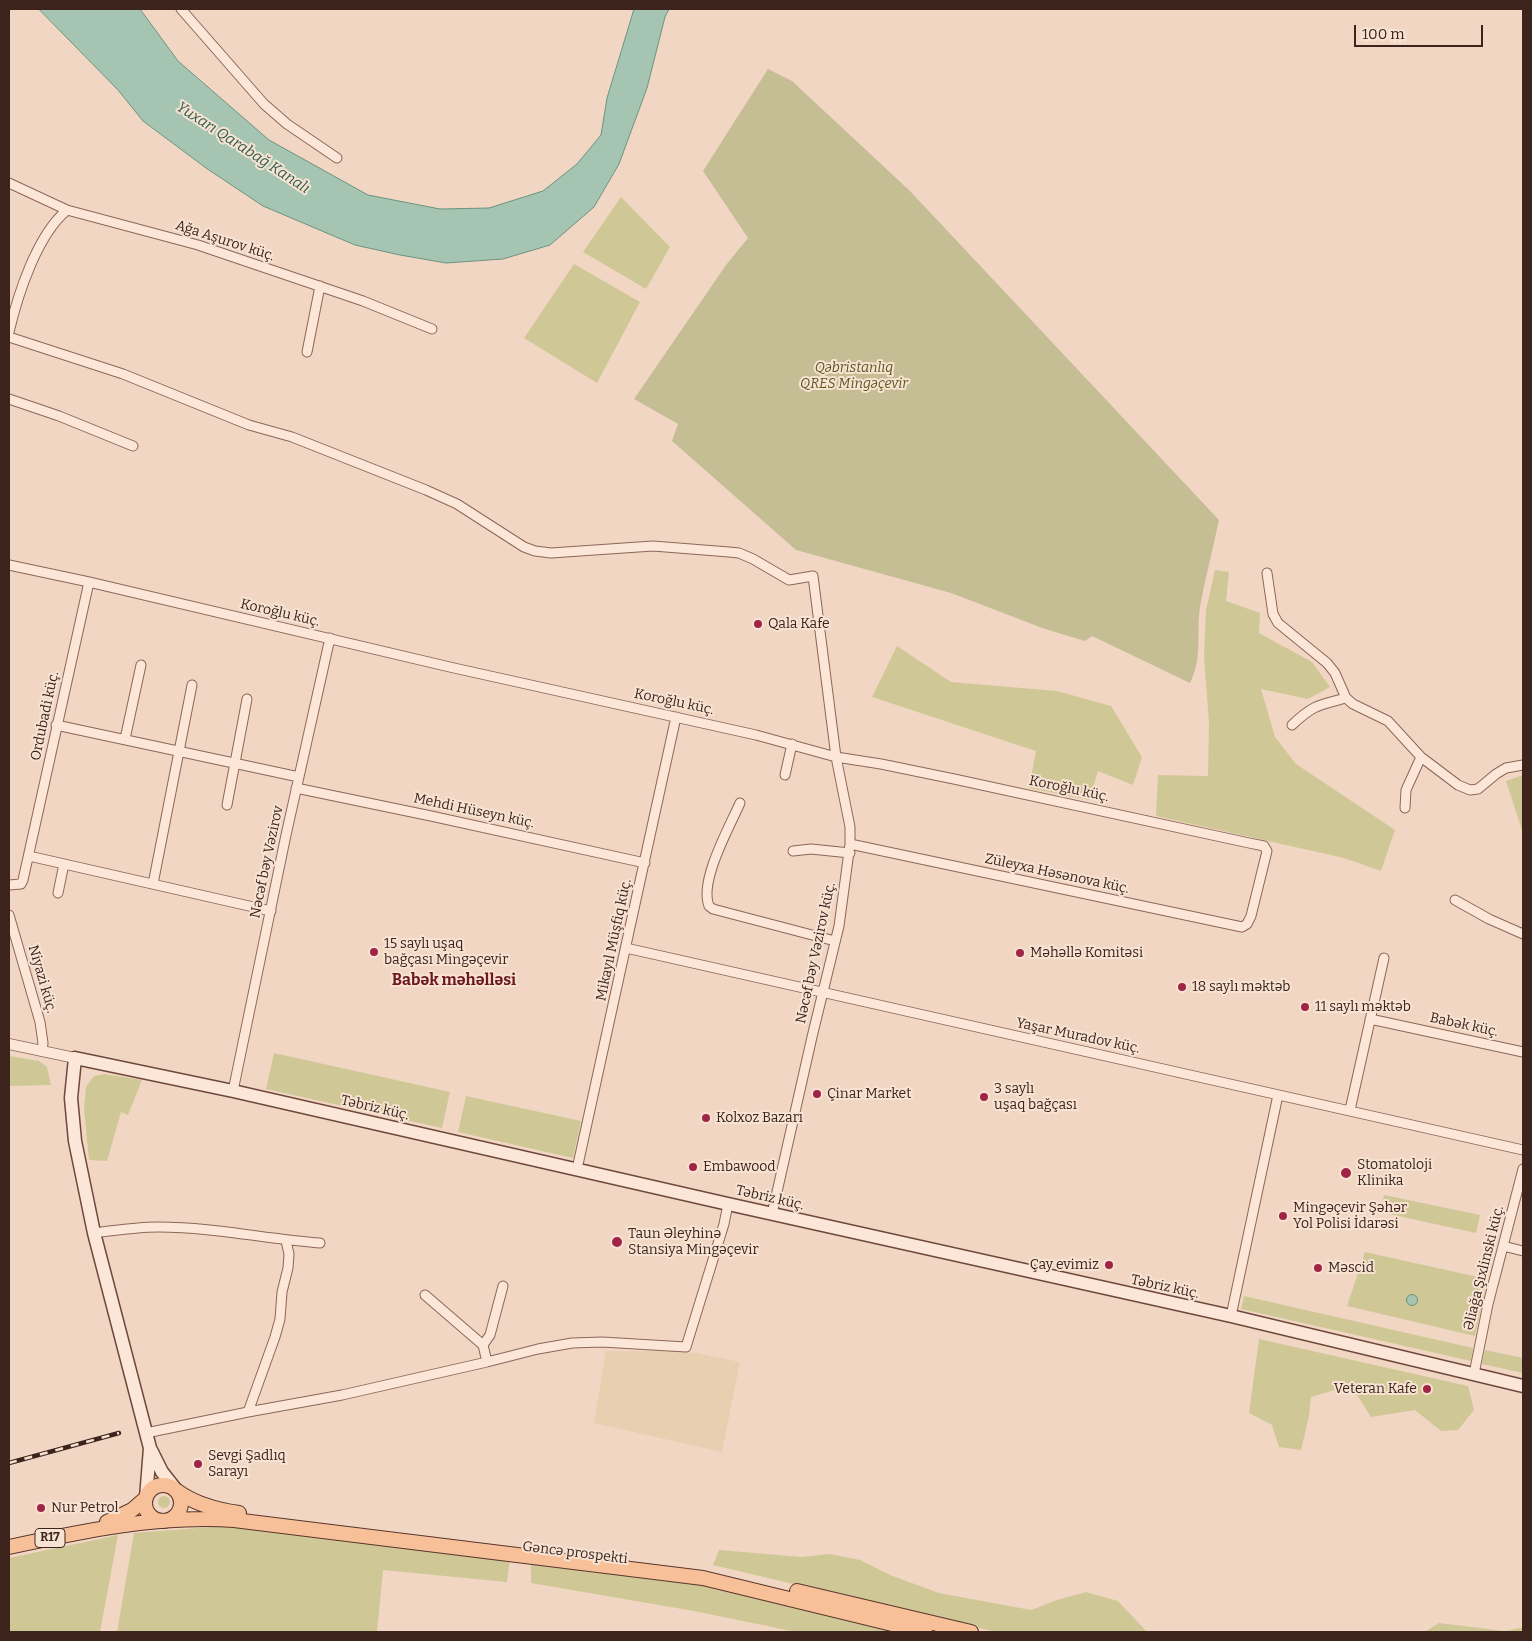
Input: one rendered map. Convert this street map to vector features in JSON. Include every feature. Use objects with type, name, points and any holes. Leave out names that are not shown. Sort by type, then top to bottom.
[{"type":"main road","name":"Təbriz küç.","points":[[75,1058],[232,1091],[1231,1316],[1523,1386]]},
{"type":"main road","points":[[75,1058],[71,1098],[73,1126],[79,1166],[94,1233],[150,1448],[162,1472],[177,1491],[181,1502],[179,1512],[175,1517],[165,1521],[154,1518],[147,1509],[146,1498],[150,1448]]},
{"type":"main road","points":[[90,1530],[122,1516],[146,1498],[152,1489],[168,1485],[177,1491]]},
{"type":"main road","name":"Gəncə prospekti","points":[[177,1491],[193,1501],[232,1512],[678,1565],[971,1632]]},
{"type":"main road","name":"Gəncə prospekti","points":[[90,1530],[203,1518],[234,1520],[677,1574],[703,1578],[925,1632]]},
{"type":"main road","name":"R17","points":[[9,1547],[90,1530]]},
{"type":"street","points":[[180,9],[264,104],[287,124],[337,158]]},
{"type":"street","name":"Ağa Aşurov küç.","points":[[9,184],[67,210],[198,245],[363,301],[432,329]]},
{"type":"street","points":[[9,332],[34,258],[54,221],[67,210]]},
{"type":"street","points":[[307,352],[320,286]]},
{"type":"street","name":"Nəcəf bəy Vəzirov küç.","points":[[9,337],[124,374],[249,425],[292,438],[426,490],[457,504],[510,539],[536,551],[551,553],[653,546],[719,551],[739,554],[753,559],[789,580],[813,576],[836,757],[850,827],[850,849],[835,941],[772,1214]]},
{"type":"street","points":[[9,399],[59,416],[133,446]]},
{"type":"street","name":"Koroğlu küç.","points":[[9,565],[676,716],[792,744],[836,757],[954,778],[1264,846],[1267,850],[1251,916]]},
{"type":"street","points":[[1268,572],[1273,614],[1278,623],[1326,663],[1335,673],[1346,698],[1353,704],[1388,722],[1421,757],[1458,785],[1470,790],[1478,789],[1506,768],[1523,765]]},
{"type":"street","name":"Ordubadi küç.","points":[[9,885],[21,884],[29,856],[56,725],[89,582]]},
{"type":"street","name":"Nəcəf bəy Vəzirov","points":[[232,1091],[296,788],[330,638]]},
{"type":"street","points":[[125,739],[141,665]]},
{"type":"street","points":[[153,884],[192,686]]},
{"type":"street","points":[[1292,725],[1307,711],[1317,705],[1346,698]]},
{"type":"street","points":[[227,805],[247,699]]},
{"type":"street","name":"Mikayıl Müşfiq küç.","points":[[577,1169],[676,716]]},
{"type":"street","points":[[56,725],[299,777]]},
{"type":"street","points":[[785,775],[792,744]]},
{"type":"street","points":[[1405,808],[1406,790],[1421,757]]},
{"type":"street","name":"Mehdi Hüseyn küç.","points":[[296,788],[645,863]]},
{"type":"street","points":[[740,803],[712,868],[707,890],[710,906],[713,909],[835,941]]},
{"type":"street","points":[[792,851],[850,849]]},
{"type":"street","name":"Züleyxa Həsənova küç.","points":[[850,849],[1242,927],[1247,924],[1251,916]]},
{"type":"street","points":[[29,856],[271,911]]},
{"type":"street","points":[[58,893],[64,864]]},
{"type":"street","points":[[1455,900],[1489,919],[1523,934]]},
{"type":"street","name":"Niyazi küç.","points":[[9,915],[40,1022],[43,1043],[42,1051]]},
{"type":"street","name":"Yaşar Muradov küç.","points":[[626,948],[1523,1150]]},
{"type":"street","points":[[1350,1110],[1384,958]]},
{"type":"street","name":"Babək küç.","points":[[1370,1019],[1523,1052]]},
{"type":"street","name":"Təbriz küç.","points":[[9,1044],[75,1058]]},
{"type":"street","points":[[1231,1316],[1278,1094]]},
{"type":"street","name":"Əliağa Şıxlinski küç.","points":[[1474,1374],[1488,1304],[1523,1169]]},
{"type":"street","points":[[146,1433],[342,1395],[538,1349],[572,1343],[602,1342],[686,1347],[724,1224],[728,1204]]},
{"type":"street","points":[[94,1233],[125,1228],[160,1227],[320,1243]]},
{"type":"street","points":[[248,1412],[280,1319],[282,1292],[289,1254],[286,1241]]},
{"type":"street","points":[[1503,1246],[1523,1251]]},
{"type":"street","points":[[483,1345],[493,1328],[503,1286]]},
{"type":"street","points":[[425,1295],[483,1345],[487,1362]]},
{"type":"shaded area","points":[[621,197],[670,247],[646,289],[583,252]]},
{"type":"shaded area","points":[[574,264],[640,302],[597,383],[524,338]]},
{"type":"shaded area","points":[[1215,570],[1229,572],[1226,601],[1260,613],[1259,633],[1312,662],[1330,687],[1308,699],[1261,689],[1275,737],[1296,764],[1395,830],[1381,871],[1344,858],[1156,816],[1158,775],[1208,776],[1209,723],[1204,656],[1206,610]]},
{"type":"shaded area","points":[[897,646],[951,682],[1057,691],[1111,706],[1142,757],[1133,785],[1098,771],[1089,800],[1029,788],[1036,751],[872,697]]},
{"type":"shaded area","points":[[1523,775],[1523,833],[1506,781]]},
{"type":"shaded area","points":[[274,1053],[450,1092],[442,1128],[266,1089]]},
{"type":"shaded area","points":[[9,1056],[39,1061],[47,1067],[51,1085],[9,1086]]},
{"type":"shaded area","points":[[105,1074],[142,1080],[128,1115],[121,1112],[107,1161],[89,1160],[84,1109],[86,1087],[94,1076]]},
{"type":"shaded area","points":[[466,1096],[581,1121],[573,1158],[458,1132]]},
{"type":"shaded area","points":[[1384,1195],[1480,1215],[1476,1233],[1380,1212]]},
{"type":"shaded area","points":[[1365,1252],[1487,1279],[1475,1336],[1347,1306]]},
{"type":"shaded area","points":[[1244,1296],[1473,1348],[1471,1361],[1241,1309]]},
{"type":"shaded area","points":[[1259,1339],[1468,1386],[1474,1410],[1458,1430],[1441,1431],[1415,1410],[1371,1417],[1357,1395],[1335,1390],[1311,1397],[1309,1416],[1301,1450],[1279,1447],[1272,1425],[1249,1413]]},
{"type":"shaded area","points":[[1485,1350],[1523,1358],[1523,1373],[1482,1364]]},
{"type":"shaded area","points":[[606,1351],[696,1353],[740,1362],[722,1452],[594,1423]]},
{"type":"shaded area","points":[[162,1496],[166,1496],[170,1502],[166,1508],[162,1508],[158,1504],[158,1500]]},
{"type":"shaded area","points":[[236,1525],[510,1558],[507,1582],[383,1570],[377,1632],[117,1632],[134,1533]]},
{"type":"shaded area","points":[[118,1535],[100,1632],[9,1632],[9,1558]]},
{"type":"shaded area","points":[[719,1550],[802,1557],[830,1554],[860,1560],[890,1575],[939,1593],[1031,1610],[1086,1592],[1118,1601],[1147,1632],[996,1632],[713,1565]]},
{"type":"shaded area","points":[[531,1561],[698,1584],[901,1632],[796,1632],[694,1611],[531,1583]]},
{"type":"shaded area","points":[[1439,1623],[1505,1631],[1523,1627],[1523,1632],[1426,1632]]},
{"type":"green space","name":"Qəbristanlıq QRES Mingəçevir","points":[[768,69],[792,81],[910,191],[1219,520],[1200,607],[1198,655],[1190,683],[1092,636],[1085,641],[1045,629],[951,593],[796,550],[672,441],[678,424],[634,399],[726,265],[748,238],[703,171]]},
{"type":"water","name":"Yuxarı Qarabağ Kanalı","points":[[39,9],[140,9],[178,61],[269,140],[368,195],[440,209],[489,208],[543,191],[577,164],[601,135],[607,98],[634,9],[669,9],[665,17],[647,88],[619,164],[594,207],[550,245],[503,259],[446,263],[355,245],[263,206],[206,168],[143,121],[118,90]]},
{"type":"water","points":[[1412,1294],[1418,1300],[1412,1306],[1406,1300]]},
{"type":"railway","points":[[9,1463],[119,1433]]},
{"type":"place","name":"Qala Kafe","points":[[758,624]]},
{"type":"place","name":"15 saylı uşaq bağçası Mingəçevir","points":[[374,952]]},
{"type":"place","name":"Məhəllə Komitəsi","points":[[1020,953]]},
{"type":"place","name":"18 saylı məktəb","points":[[1182,987]]},
{"type":"place","name":"11 saylı məktəb","points":[[1305,1007]]},
{"type":"place","name":"Çinar Market","points":[[817,1094]]},
{"type":"place","name":"3 saylı uşaq bağçası","points":[[984,1097]]},
{"type":"place","name":"Kolxoz Bazarı","points":[[706,1118]]},
{"type":"place","name":"Embawood","points":[[693,1167]]},
{"type":"place","name":"Stomatoloji Klinika","points":[[1346,1173]]},
{"type":"place","name":"Mingəçevir Şəhər Yol Polisi İdarəsi","points":[[1283,1216]]},
{"type":"place","name":"Taun Əleyhinə Stansiya Mingəçevir","points":[[617,1242]]},
{"type":"place","name":"Çay evimiz","points":[[1109,1265]]},
{"type":"place","name":"Məscid","points":[[1318,1268]]},
{"type":"place","name":"Veteran Kafe","points":[[1427,1389]]},
{"type":"place","name":"Sevgi Şadlıq Sarayı","points":[[198,1464]]},
{"type":"place","name":"Nur Petrol","points":[[41,1508]]},
{"type":"district","name":"Babək məhəlləsi","points":[[454,981]]}]
